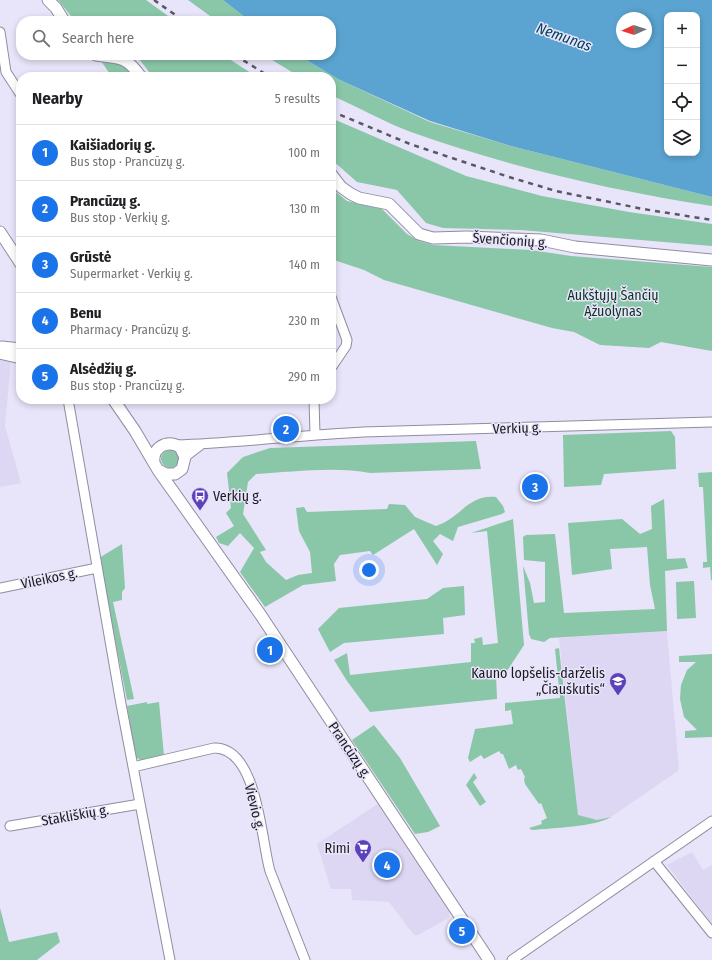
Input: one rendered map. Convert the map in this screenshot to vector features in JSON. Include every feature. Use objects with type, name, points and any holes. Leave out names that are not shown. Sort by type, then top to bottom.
[{"type":"street","points":[[48,0],[61,16]]},
{"type":"street","points":[[0,32],[6,72],[16,87]]},
{"type":"street","points":[[126,60],[131,63],[137,72]]},
{"type":"street","name":"Švenčionių g.","points":[[336,181],[341,188],[359,198],[389,204],[419,234],[433,238],[466,237],[541,240],[575,247],[712,260]]},
{"type":"street","points":[[0,232],[16,256]]},
{"type":"street","points":[[336,310],[347,340],[346,346],[336,361]]},
{"type":"street","points":[[0,347],[16,349]]},
{"type":"street","points":[[0,353],[16,357]]},
{"type":"street","points":[[69,404],[133,767],[170,960]]},
{"type":"street","name":"Prancūzų g.","points":[[116,404],[156,466],[260,614],[488,960]]},
{"type":"street","points":[[314,404],[315,435]]},
{"type":"street","name":"Verkių g.","points":[[176,445],[259,441],[315,435],[712,422]]},
{"type":"street","name":"Prancūzų g.","points":[[135,431],[149,442],[161,446]]},
{"type":"street","points":[[168,443],[176,445],[182,450],[185,457],[184,465],[179,472],[166,474],[156,466],[156,452],[161,446],[168,443]]},
{"type":"street","points":[[185,457],[202,444]]},
{"type":"street","name":"Prancūzų g.","points":[[179,472],[179,487],[182,502]]},
{"type":"street","name":"Vileikos g.","points":[[0,588],[97,568]]},
{"type":"street","name":"Vievio g.","points":[[133,767],[214,748],[226,750],[235,756],[247,774],[260,818],[266,859],[305,960]]},
{"type":"street","name":"Stakliškių g.","points":[[10,826],[140,804]]},
{"type":"street","points":[[512,960],[712,821]]},
{"type":"street","points":[[654,861],[712,933]]},
{"type":"shaded area","points":[[0,359],[11,361],[5,426],[21,483],[0,487]]},
{"type":"shaded area","name":"Kauno lopšelis-darželis „Čiauškutis“","points":[[667,631],[679,770],[611,817],[597,820],[578,816],[559,638]]},
{"type":"shaded area","points":[[379,803],[450,911],[449,918],[418,935],[414,935],[389,902],[352,900],[351,889],[331,889],[317,844]]},
{"type":"shaded area","points":[[692,852],[703,870],[712,865],[712,925],[667,865]]},
{"type":"green space","points":[[58,0],[146,0],[168,16],[71,16]]},
{"type":"green space","points":[[188,0],[223,0],[244,16],[210,16]]},
{"type":"green space","points":[[140,60],[231,60],[249,72],[149,72]]},
{"type":"green space","points":[[272,60],[306,60],[327,72],[292,72]]},
{"type":"green space","points":[[101,61],[119,64],[129,72],[109,72]]},
{"type":"green space","points":[[336,78],[430,122],[511,146],[712,197],[712,206],[636,193],[522,167],[448,145],[411,132],[336,97]]},
{"type":"green space","points":[[336,120],[466,176],[542,196],[629,212],[712,224],[712,246],[521,230],[443,228],[426,223],[397,190],[357,182],[336,163]]},
{"type":"green space","name":"Aukštųjų Šančių Ąžuolynas","points":[[336,192],[347,201],[382,209],[407,234],[419,241],[433,245],[531,250],[571,256],[712,267],[712,351],[661,342],[649,348],[600,345],[574,332],[552,328],[384,280],[364,270],[336,261]]},
{"type":"green space","points":[[671,431],[675,437],[676,469],[604,474],[601,485],[564,487],[563,435]]},
{"type":"green space","points":[[476,441],[481,469],[370,473],[343,470],[298,471],[256,474],[248,482],[243,514],[266,550],[260,552],[266,562],[286,580],[298,575],[312,573],[310,552],[299,531],[296,508],[304,507],[307,512],[387,509],[389,504],[405,505],[415,517],[436,526],[448,520],[476,500],[496,497],[503,506],[505,512],[458,527],[453,541],[440,534],[433,541],[443,554],[437,565],[414,529],[373,555],[370,551],[340,555],[334,564],[336,581],[303,585],[265,607],[240,572],[254,548],[240,533],[228,546],[219,543],[216,537],[234,526],[226,513],[231,508],[227,473],[243,457],[270,448]]},
{"type":"green space","points":[[166,450],[174,450],[179,455],[177,466],[174,468],[166,468],[161,463],[161,455]]},
{"type":"green space","points":[[712,472],[711,580],[710,567],[703,568],[703,562],[707,562],[703,487],[699,487],[698,473]]},
{"type":"green space","points":[[664,499],[667,559],[685,558],[688,568],[665,571],[667,631],[550,638],[544,642],[531,639],[529,634],[523,566],[530,583],[534,603],[545,602],[545,562],[524,560],[523,537],[526,535],[555,534],[564,613],[655,609],[650,585],[647,547],[610,549],[612,569],[572,575],[568,523],[622,519],[640,534],[652,529],[651,506]]},
{"type":"green space","points":[[513,519],[524,645],[503,677],[496,674],[497,699],[370,712],[347,681],[334,660],[347,653],[350,675],[471,662],[471,643],[475,643],[474,639],[482,637],[483,645],[498,643],[487,531],[471,533]]},
{"type":"green space","points":[[122,544],[125,588],[122,592],[122,600],[113,602],[134,699],[127,700],[99,558]]},
{"type":"green space","points":[[694,581],[696,618],[677,619],[676,582]]},
{"type":"green space","points":[[464,586],[465,615],[443,618],[444,634],[344,643],[330,652],[318,629],[339,608],[427,599],[443,588]]},
{"type":"green space","points":[[559,648],[578,815],[597,820],[611,817],[595,823],[584,825],[532,830],[529,828],[542,824],[541,821],[547,818],[541,803],[539,804],[525,784],[525,777],[521,769],[518,770],[516,765],[509,769],[503,754],[499,751],[484,759],[481,755],[470,762],[468,758],[475,729],[513,724],[511,710],[505,711],[505,703],[560,698],[555,649]]},
{"type":"green space","points":[[712,654],[712,737],[685,738],[685,731],[697,730],[684,717],[680,699],[681,685],[687,670],[696,662],[679,662],[679,656]]},
{"type":"green space","points":[[147,702],[147,704],[159,702],[164,756],[141,761],[135,756],[127,706]]},
{"type":"green space","points":[[374,725],[400,758],[440,826],[428,832],[415,834],[352,740]]},
{"type":"green space","points":[[474,773],[477,778],[473,782],[486,802],[480,806],[466,785]]},
{"type":"green space","points":[[0,908],[9,942],[57,932],[60,942],[37,960],[0,960]]},
{"type":"water","name":"Nemunas","points":[[223,0],[712,0],[712,197],[511,146],[430,121],[340,80],[336,78],[336,72],[327,72],[306,60],[336,60],[336,16],[244,16]]},
{"type":"railway","points":[[154,0],[177,16]]},
{"type":"railway","points":[[243,60],[262,72]]},
{"type":"railway","points":[[336,113],[410,144],[556,191],[643,209],[712,220]]},
{"type":"place","name":"Prancūzų g.","points":[[286,429]]},
{"type":"place","name":"Grūstė","points":[[535,487]]},
{"type":"place","name":"Verkių g.","points":[[200,511]]},
{"type":"place","name":"Kaišiadorių g.","points":[[270,650]]},
{"type":"place","name":"Kauno lopšelis-darželis „Čiauškutis“","points":[[618,696]]},
{"type":"place","name":"Rimi","points":[[363,863]]},
{"type":"place","name":"Benu","points":[[387,865]]},
{"type":"place","name":"Alsėdžių g.","points":[[462,931]]}]
